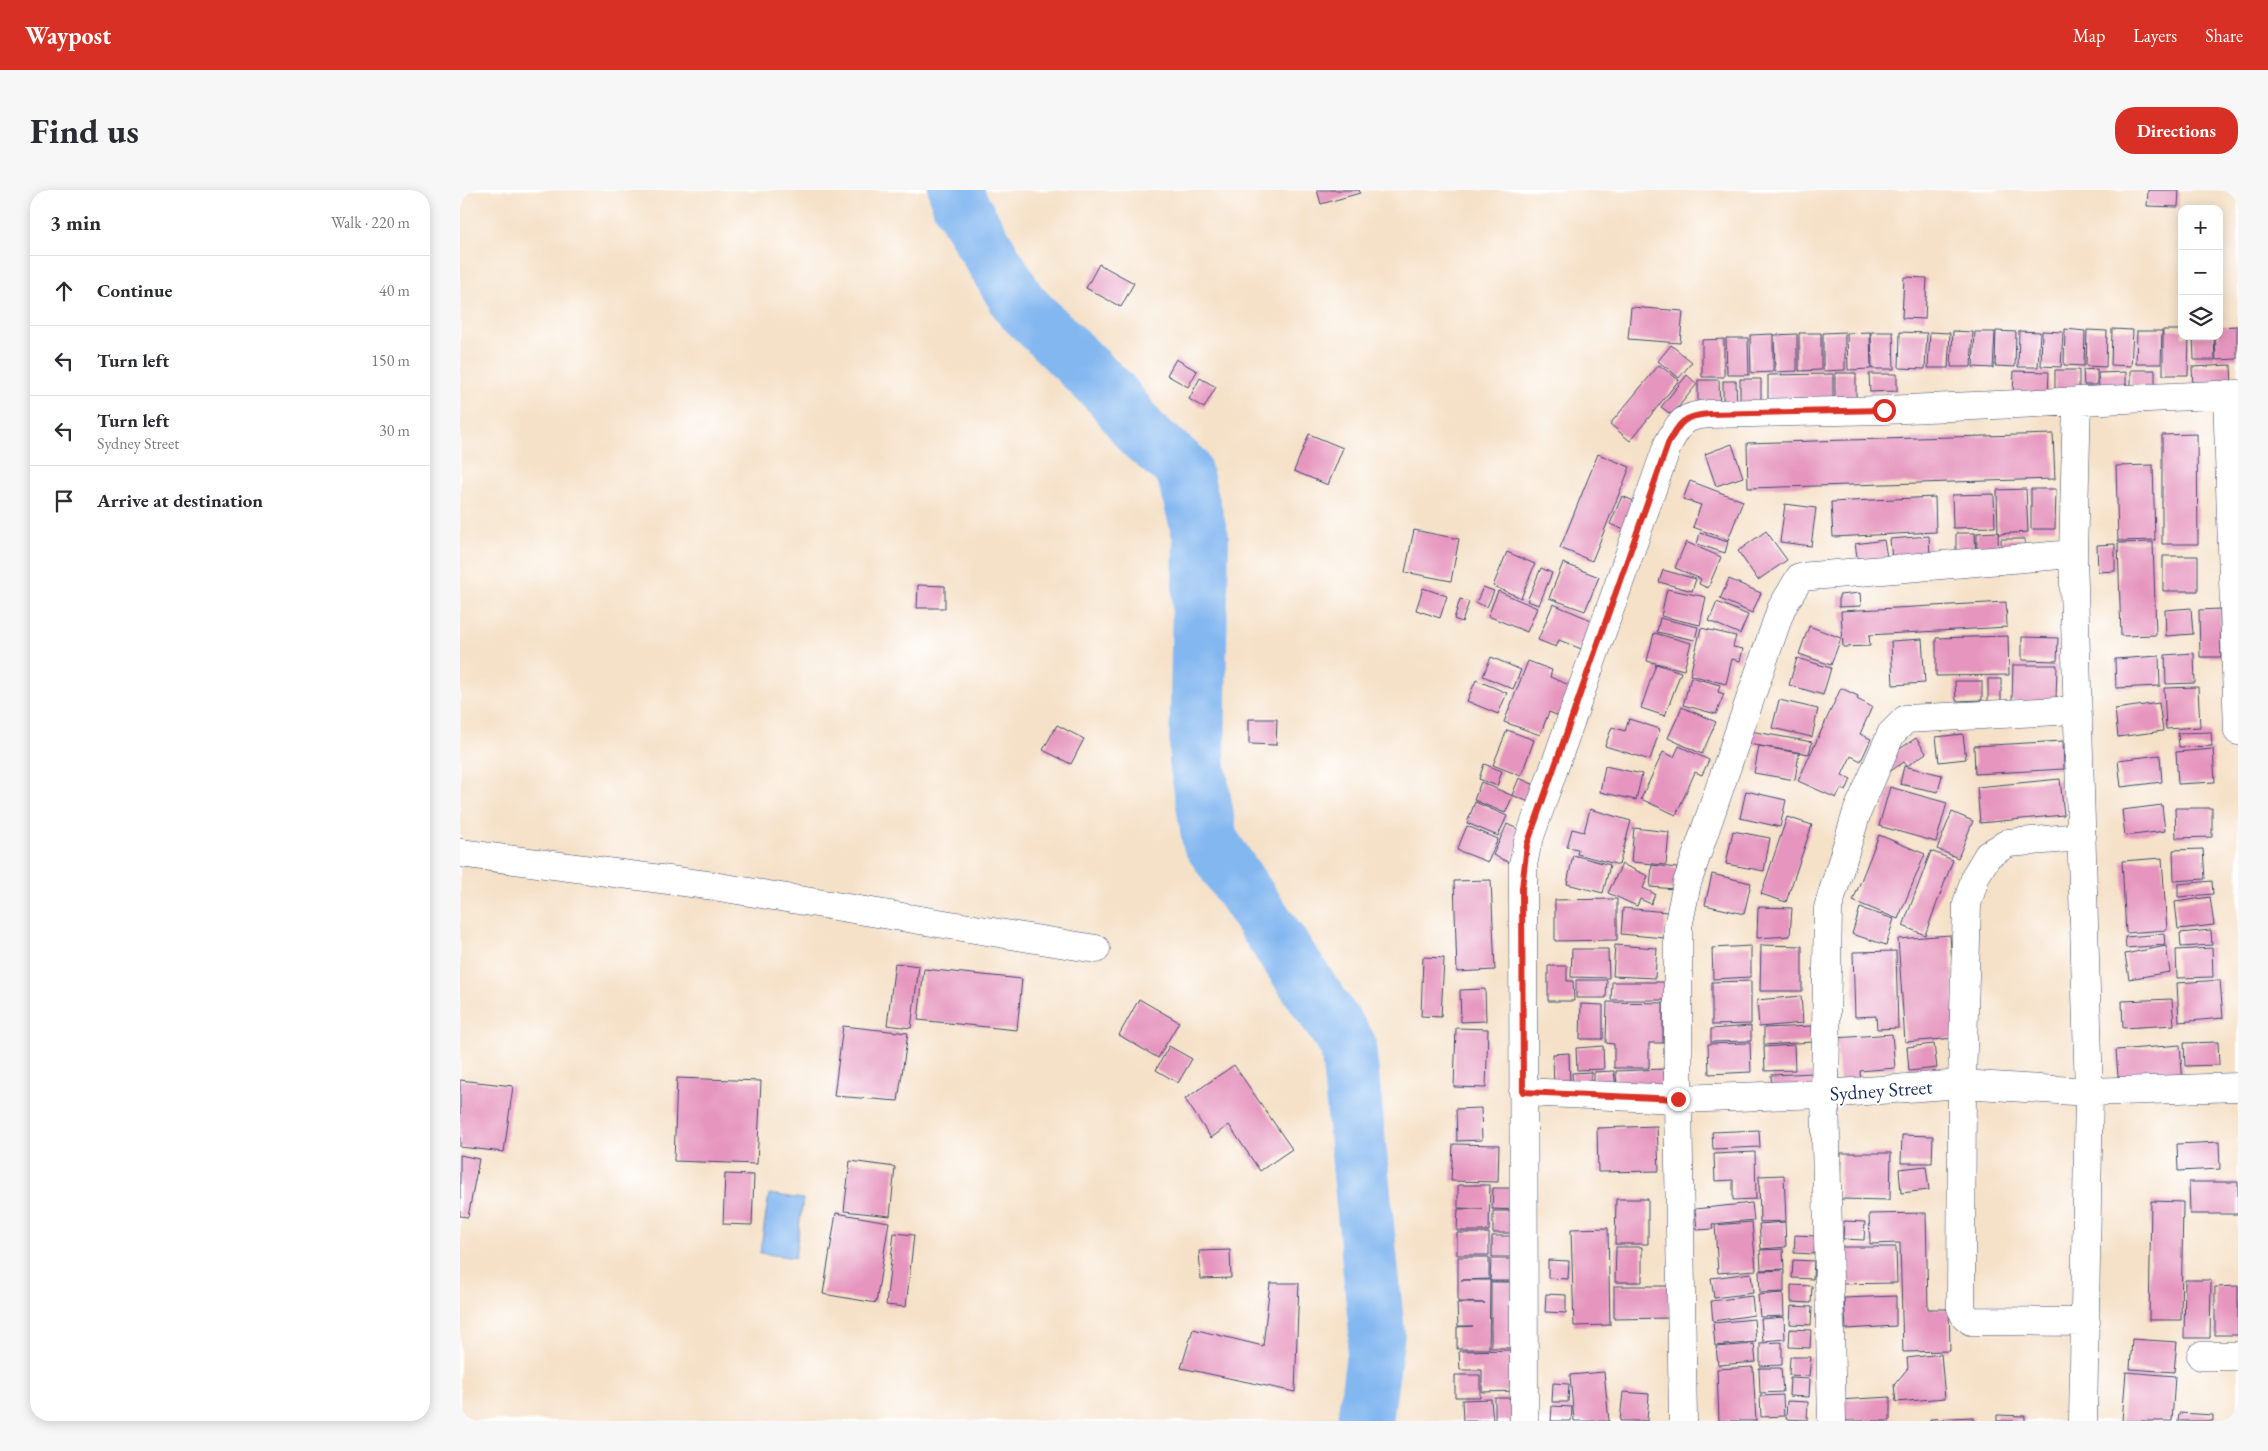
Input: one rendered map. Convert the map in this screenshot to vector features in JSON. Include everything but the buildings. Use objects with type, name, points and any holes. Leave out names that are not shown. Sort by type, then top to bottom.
[{"type":"street","points":[[1524,1421],[1522,888],[1527,845],[1664,454],[1678,425],[1690,416],[1709,414],[1884,410],[2232,394],[2238,731]]},
{"type":"street","points":[[2077,401],[2073,554],[2076,710],[2082,836],[2089,1092],[2083,1421]]},
{"type":"street","points":[[1683,1421],[1678,1099],[1678,927],[1687,883],[1781,609],[1800,577],[2073,554]]},
{"type":"street","points":[[1832,1421],[1825,1094],[1828,908],[1857,812],[1891,734],[1906,719],[2076,710]]},
{"type":"street","points":[[2082,836],[2008,843],[1988,854],[1976,875],[1967,904],[1962,1084],[1961,1308],[1965,1316],[1971,1321],[2086,1322]]},
{"type":"street","points":[[460,852],[707,885],[1096,949]]},
{"type":"street","name":"Sydney Street","points":[[1523,1092],[1678,1099],[1825,1094],[1962,1084],[2089,1092],[2238,1087]]},
{"type":"street","points":[[2201,1356],[2238,1356]]},
{"type":"water","points":[[769,1194],[803,1199],[795,1258],[760,1253]]},
{"type":"waterway","points":[[956,190],[960,204],[1020,305],[1112,395],[1142,434],[1183,468],[1201,538],[1197,761],[1210,841],[1348,1045],[1377,1333],[1365,1421]]},
{"type":"route","points":[[1678,1099],[1523,1092],[1522,888],[1523,865],[1527,845],[1668,444],[1678,425],[1690,416],[1709,414],[1884,410]]}]
